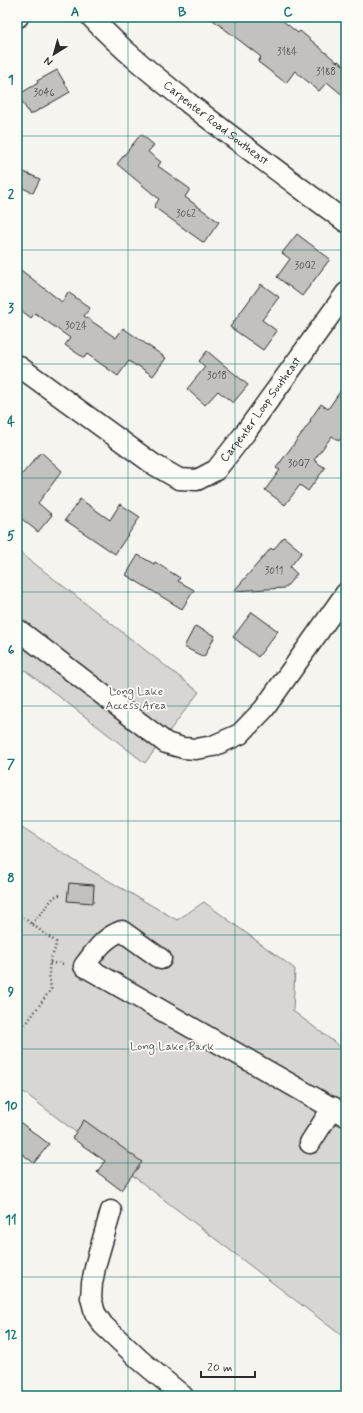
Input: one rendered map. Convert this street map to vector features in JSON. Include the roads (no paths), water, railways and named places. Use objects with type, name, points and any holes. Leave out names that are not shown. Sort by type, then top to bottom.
[{"type":"street","name":"Carpenter Road Southeast","points":[[91,17],[111,38],[149,71],[346,222]]},
{"type":"street","name":"Carpenter Loop Southeast","points":[[17,364],[153,464],[179,479],[196,480],[216,470],[245,433],[346,293]]},
{"type":"street","points":[[17,629],[166,743],[183,748],[196,749],[213,746],[240,734],[264,709],[346,593]]},
{"type":"street","points":[[161,959],[122,931],[113,934],[104,940],[84,966],[339,1112],[310,1143]]},
{"type":"street","points":[[111,1211],[96,1263],[92,1283],[91,1298],[95,1313],[103,1325],[140,1360],[183,1396]]},
{"type":"park label","name":"Long Lake Access Area","points":[[136,699]]},
{"type":"park label","name":"Long Lake Park","points":[[172,1047]]}]
